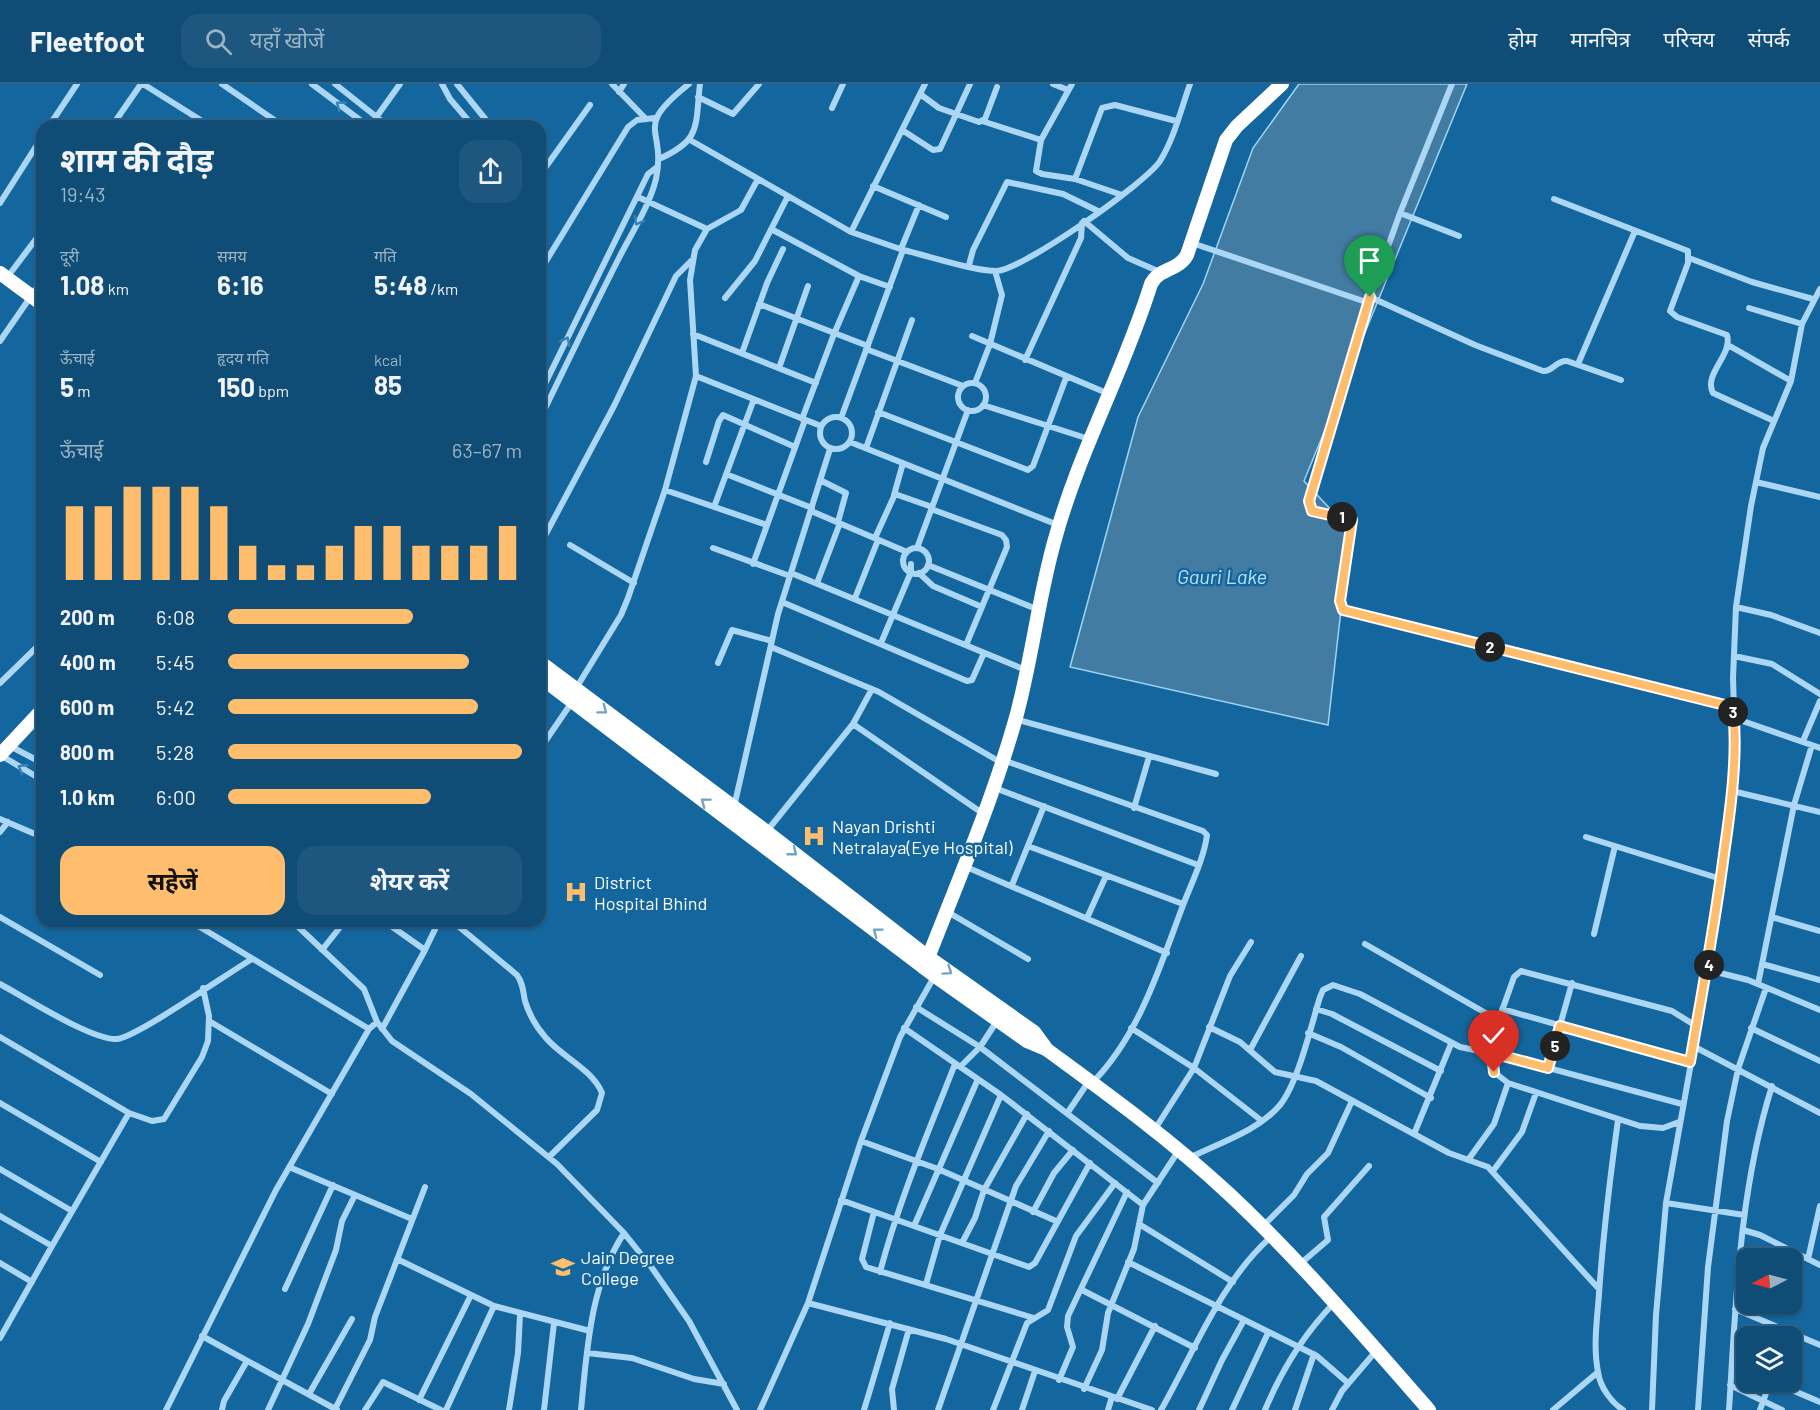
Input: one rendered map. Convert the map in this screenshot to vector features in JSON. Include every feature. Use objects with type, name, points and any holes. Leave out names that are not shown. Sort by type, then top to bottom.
[{"type":"highway","points":[[929,967],[946,911],[985,816],[1003,762],[1028,671],[1059,525],[1089,439],[1135,333],[1150,284],[1160,272],[1183,262],[1226,140],[1237,126],[1282,84]]},
{"type":"highway","points":[[0,262],[4,276],[36,294]]},
{"type":"highway","points":[[546,669],[572,697],[730,822],[998,1020],[1028,1041],[1046,1049],[1184,1154],[1268,1231],[1300,1264],[1429,1410]]},
{"type":"highway","points":[[546,681],[734,807],[929,967],[1034,1032],[1046,1049]]},
{"type":"highway","points":[[2,751],[36,716]]},
{"type":"street","points":[[53,120],[77,84]]},
{"type":"street","points":[[117,120],[142,84],[200,120]]},
{"type":"street","points":[[222,84],[274,120]]},
{"type":"street","points":[[312,84],[361,120]]},
{"type":"street","points":[[335,84],[380,120]]},
{"type":"street","points":[[374,120],[400,84]]},
{"type":"street","points":[[442,84],[450,99],[467,120]]},
{"type":"street","points":[[457,84],[485,120]]},
{"type":"street","points":[[612,84],[646,119]]},
{"type":"street","points":[[619,92],[624,84]]},
{"type":"street","points":[[546,406],[648,202],[659,159],[653,132],[655,118],[666,104],[689,84]]},
{"type":"street","points":[[659,159],[679,149],[690,140],[695,127],[700,84]]},
{"type":"street","points":[[698,97],[733,114],[759,84]]},
{"type":"street","points":[[832,108],[843,84]]},
{"type":"street","points":[[851,232],[925,84]]},
{"type":"street","points":[[902,130],[936,150],[942,146],[970,84]]},
{"type":"street","points":[[1053,84],[1070,87],[1041,140],[1036,171],[1075,179],[1122,195]]},
{"type":"street","points":[[690,140],[851,232],[902,249],[995,271],[1017,265],[1122,195],[1157,166],[1165,152],[1190,84]]},
{"type":"street","points":[[1452,84],[1400,213],[1370,300],[1309,501],[1312,511],[1352,520],[1340,601],[1343,610],[1733,707]]},
{"type":"street","points":[[982,121],[997,87]]},
{"type":"street","points":[[920,94],[939,108],[1041,140]]},
{"type":"street","points":[[546,167],[590,105]]},
{"type":"street","points":[[1075,179],[1102,108],[1115,105],[1176,121]]},
{"type":"street","points":[[546,262],[628,128],[637,120],[655,118]]},
{"type":"street","points":[[0,203],[36,146]]},
{"type":"street","points":[[546,382],[648,174],[657,166]]},
{"type":"street","points":[[546,739],[621,615],[665,490],[696,376],[690,280],[692,260],[698,242],[707,229],[741,210],[758,178]]},
{"type":"street","points":[[969,265],[973,250],[1007,182],[1063,194],[1098,211]]},
{"type":"street","points":[[873,186],[946,217]]},
{"type":"street","points":[[725,298],[747,273],[773,230],[788,196]]},
{"type":"street","points":[[638,197],[707,229]]},
{"type":"street","points":[[1554,199],[1635,231],[1684,247],[1689,258],[1670,311],[1677,317],[1722,331],[1727,335],[1728,345],[1711,381],[1713,393],[1774,421]]},
{"type":"street","points":[[841,418],[919,205]]},
{"type":"street","points":[[1400,213],[1459,236]]},
{"type":"street","points":[[1083,222],[1128,258],[1160,272]]},
{"type":"street","points":[[1025,360],[1081,238],[1083,222]]},
{"type":"street","points":[[773,230],[859,276],[890,287]]},
{"type":"street","points":[[1578,364],[1635,231]]},
{"type":"street","points":[[4,276],[36,238]]},
{"type":"street","points":[[1191,243],[1355,298],[1370,300],[1543,371],[1549,371],[1562,361],[1578,364],[1621,380]]},
{"type":"street","points":[[742,353],[759,304],[783,249]]},
{"type":"street","points":[[1689,258],[1752,282],[1814,299]]},
{"type":"street","points":[[546,534],[614,406],[676,276],[692,260]]},
{"type":"street","points":[[975,383],[990,344],[1002,295],[995,271]]},
{"type":"street","points":[[753,564],[834,334],[859,276]]},
{"type":"street","points":[[779,368],[808,286]]},
{"type":"street","points":[[1652,1410],[1656,1315],[1666,1203],[1696,1026],[1708,970],[1732,791],[1736,607],[1763,448],[1791,381],[1802,324],[1820,288]]},
{"type":"street","points":[[0,341],[36,297]]},
{"type":"street","points":[[759,304],[963,386],[975,383],[982,386],[986,393],[983,405],[977,410],[968,410],[959,400],[959,392],[963,386]]},
{"type":"street","points":[[1749,308],[1802,324]]},
{"type":"street","points":[[866,448],[912,320]]},
{"type":"street","points":[[693,334],[816,383]]},
{"type":"street","points":[[972,336],[1066,378],[1109,394]]},
{"type":"street","points":[[1728,345],[1791,381]]},
{"type":"street","points":[[696,376],[821,426]]},
{"type":"street","points":[[878,412],[955,444],[1028,470],[1034,466],[1066,378]]},
{"type":"street","points":[[714,507],[754,399]]},
{"type":"street","points":[[983,405],[1089,439]]},
{"type":"street","points":[[968,410],[932,508],[915,548],[904,564],[911,572],[919,573],[933,586],[982,607]]},
{"type":"street","points":[[706,462],[720,417],[726,415],[795,447]]},
{"type":"street","points":[[832,418],[841,418],[851,428],[850,442],[843,448],[830,449],[820,440],[821,426],[832,418]]},
{"type":"street","points":[[850,442],[1059,525]]},
{"type":"street","points":[[730,822],[782,602],[830,449]]},
{"type":"street","points":[[855,598],[894,496],[903,463]]},
{"type":"street","points":[[726,474],[811,509],[909,554]]},
{"type":"street","points":[[817,583],[839,523],[846,493],[820,480]]},
{"type":"street","points":[[1756,482],[1820,497]]},
{"type":"street","points":[[665,490],[766,525]]},
{"type":"street","points":[[894,496],[901,495],[1005,537],[1007,547],[966,645]]},
{"type":"street","points":[[570,545],[634,583]]},
{"type":"street","points":[[713,548],[753,564],[817,583],[1028,671]]},
{"type":"street","points":[[915,548],[927,554],[928,565]]},
{"type":"street","points":[[881,643],[911,572],[911,564]]},
{"type":"street","points":[[928,565],[1040,610]]},
{"type":"street","points":[[919,573],[928,565]]},
{"type":"street","points":[[782,602],[967,681],[972,680],[984,653]]},
{"type":"street","points":[[1736,607],[1771,615],[1820,633]]},
{"type":"street","points":[[718,663],[732,630],[771,644],[872,689],[1003,762],[1206,833],[1207,838],[1167,953],[1131,1028],[1114,1060],[1091,1082],[1068,1112]]},
{"type":"street","points":[[1,681],[36,648]]},
{"type":"street","points":[[1734,656],[1772,664],[1820,694]]},
{"type":"street","points":[[767,832],[853,724],[872,689]]},
{"type":"street","points":[[1803,741],[1820,701]]},
{"type":"street","points":[[1734,718],[1820,748]]},
{"type":"street","points":[[1015,719],[1216,774]]},
{"type":"street","points":[[853,724],[985,816]]},
{"type":"street","points":[[1758,984],[1794,805],[1812,745]]},
{"type":"street","points":[[2,751],[36,761]]},
{"type":"street","points":[[2,751],[36,776]]},
{"type":"street","points":[[1134,808],[1149,757]]},
{"type":"street","points":[[995,788],[1198,865]]},
{"type":"street","points":[[1732,791],[1820,812]]},
{"type":"street","points":[[1012,885],[1044,806]]},
{"type":"street","points":[[0,819],[36,834]]},
{"type":"street","points":[[0,832],[8,822]]},
{"type":"street","points":[[1586,837],[1721,879]]},
{"type":"street","points":[[1028,846],[1183,904]]},
{"type":"street","points":[[1594,934],[1615,846]]},
{"type":"street","points":[[964,866],[1167,953]]},
{"type":"street","points":[[1087,918],[1106,876]]},
{"type":"street","points":[[946,911],[1028,959]]},
{"type":"street","points":[[0,917],[100,975]]},
{"type":"street","points":[[1772,917],[1820,931]]},
{"type":"street","points":[[200,927],[369,1029]]},
{"type":"street","points":[[298,927],[364,989],[377,1022],[392,1041],[465,1090],[549,1157],[624,1233],[689,1322],[737,1410]]},
{"type":"street","points":[[322,950],[340,927]]},
{"type":"street","points":[[392,927],[425,950]]},
{"type":"street","points":[[382,1029],[436,927]]},
{"type":"street","points":[[459,927],[517,975],[522,982],[525,1002],[541,1032],[596,1082],[602,1093],[597,1110],[549,1157]]},
{"type":"street","points":[[1155,1130],[1194,1068],[1233,969],[1251,942]]},
{"type":"street","points":[[1365,944],[1498,1020]]},
{"type":"street","points":[[1250,1050],[1301,957]]},
{"type":"street","points":[[0,984],[92,1033],[117,1039],[144,1027],[252,958]]},
{"type":"street","points":[[1762,964],[1819,977]]},
{"type":"street","points":[[760,1410],[808,1303],[861,1141],[904,1028],[916,1007],[929,967]]},
{"type":"street","points":[[1708,970],[1758,984],[1820,1010]]},
{"type":"street","points":[[1679,1122],[1668,1127],[1656,1128],[1618,1120],[1508,1083],[1494,1072],[1493,1036],[1514,977],[1521,971],[1678,1013],[1696,1026]]},
{"type":"street","points":[[1548,1068],[1572,983]]},
{"type":"street","points":[[1084,1389],[1102,1350],[1111,1303],[1128,1262],[1143,1205],[1158,1183],[1184,1154],[1262,1121],[1285,1098],[1316,1009],[1327,987],[1347,989],[1451,1044],[1682,1104]]},
{"type":"street","points":[[0,1037],[129,1113],[152,1122],[164,1119],[202,1057],[208,1041],[209,1021],[203,988]]},
{"type":"street","points":[[1698,1410],[1714,1209],[1738,1069],[1766,988]]},
{"type":"street","points":[[916,1007],[980,1047],[1158,1183]]},
{"type":"street","points":[[1316,1009],[1332,1014],[1441,1071]]},
{"type":"street","points":[[1503,1009],[1690,1062]]},
{"type":"street","points":[[880,1272],[894,1218],[915,1160],[958,1066],[980,1047],[998,1020]]},
{"type":"street","points":[[209,1021],[332,1094]]},
{"type":"street","points":[[166,1410],[289,1167],[369,1029],[377,1022]]},
{"type":"street","points":[[1209,1027],[1250,1050],[1275,1072],[1316,1081],[1414,1134],[1493,1171],[1599,1289]]},
{"type":"street","points":[[904,1028],[1027,1114],[1143,1205]]},
{"type":"street","points":[[1131,1028],[1194,1068],[1262,1121]]},
{"type":"street","points":[[1752,1028],[1820,1062]]},
{"type":"street","points":[[1308,1033],[1341,1047],[1431,1098]]},
{"type":"street","points":[[1414,1134],[1431,1098],[1451,1044]]},
{"type":"street","points":[[1693,1046],[1820,1113]]},
{"type":"street","points":[[914,1226],[978,1079]]},
{"type":"street","points":[[1468,1160],[1494,1124],[1508,1083]]},
{"type":"street","points":[[1729,1410],[1744,1215],[1756,1147],[1772,1086]]},
{"type":"street","points":[[1493,1171],[1522,1132],[1536,1093]]},
{"type":"street","points":[[926,1284],[940,1235],[1001,1095]]},
{"type":"street","points":[[1161,1410],[1233,1282],[1307,1174],[1328,1153],[1352,1101]]},
{"type":"street","points":[[0,1103],[101,1162]]},
{"type":"street","points":[[1,1333],[129,1113]]},
{"type":"street","points":[[962,1243],[975,1218],[984,1190],[1027,1114]]},
{"type":"street","points":[[1618,1120],[1606,1211],[1596,1345],[1598,1372],[1607,1394],[1623,1410]]},
{"type":"street","points":[[938,1410],[1010,1202],[1020,1178],[1048,1131]]},
{"type":"street","points":[[861,1141],[938,1169],[1056,1221]]},
{"type":"street","points":[[1033,1212],[1054,1173],[1073,1150]]},
{"type":"street","points":[[842,1200],[1029,1267],[1032,1266],[1090,1163]]},
{"type":"street","points":[[1300,1264],[1328,1240],[1324,1217],[1369,1166]]},
{"type":"street","points":[[289,1167],[412,1220]]},
{"type":"street","points":[[0,1169],[72,1211]]},
{"type":"street","points":[[993,1410],[1027,1323],[1048,1310],[1076,1236],[1115,1183]]},
{"type":"street","points":[[285,1289],[333,1185]]},
{"type":"street","points":[[202,1336],[336,1409],[369,1340],[375,1317],[425,1187]]},
{"type":"street","points":[[1059,1380],[1073,1347],[1068,1316],[1127,1192]]},
{"type":"street","points":[[277,1410],[269,1408],[308,1324],[336,1250],[342,1221],[355,1194]]},
{"type":"street","points":[[1666,1203],[1744,1215]]},
{"type":"street","points":[[1808,1259],[1820,1206]]},
{"type":"street","points":[[874,1212],[862,1263],[866,1267],[1034,1318]]},
{"type":"street","points":[[0,1216],[52,1246]]},
{"type":"street","points":[[1139,1224],[1233,1282]]},
{"type":"street","points":[[1743,1230],[1760,1235],[1820,1265]]},
{"type":"street","points":[[581,1410],[590,1331],[603,1272],[624,1233]]},
{"type":"street","points":[[1812,1240],[1820,1242]]},
{"type":"street","points":[[398,1259],[494,1306],[520,1315],[590,1331]]},
{"type":"street","points":[[1128,1262],[1296,1348],[1314,1354],[1348,1383]]},
{"type":"street","points":[[0,1263],[32,1282]]},
{"type":"street","points":[[1082,1290],[1195,1348]]},
{"type":"street","points":[[419,1400],[471,1295]]},
{"type":"street","points":[[808,1303],[890,1323],[961,1345],[1084,1389],[1152,1410]]},
{"type":"street","points":[[1265,1410],[1296,1348],[1311,1327],[1334,1303]]},
{"type":"street","points":[[446,1410],[494,1306]]},
{"type":"street","points":[[1735,1309],[1770,1326]]},
{"type":"street","points":[[509,1410],[518,1353],[520,1315]]},
{"type":"street","points":[[309,1394],[352,1318]]},
{"type":"street","points":[[1199,1410],[1244,1320]]},
{"type":"street","points":[[544,1410],[555,1323]]},
{"type":"street","points":[[864,1410],[890,1323]]},
{"type":"street","points":[[1108,1410],[1155,1326]]},
{"type":"street","points":[[894,1410],[892,1389],[909,1329]]},
{"type":"street","points":[[1232,1410],[1268,1333]]},
{"type":"street","points":[[1802,1339],[1819,1344],[1820,1335]]},
{"type":"street","points":[[1332,1410],[1348,1383],[1376,1351]]},
{"type":"street","points":[[587,1353],[632,1358],[694,1379],[724,1384]]},
{"type":"street","points":[[1295,1410],[1314,1354]]},
{"type":"street","points":[[222,1410],[224,1401],[247,1361]]},
{"type":"street","points":[[1022,1410],[1035,1371]]},
{"type":"street","points":[[1553,1410],[1598,1372]]},
{"type":"street","points":[[365,1410],[383,1382],[441,1410]]},
{"type":"street","points":[[1730,1385],[1782,1410]]},
{"type":"street","points":[[1760,1410],[1768,1392]]},
{"type":"street","points":[[1796,1392],[1820,1402]]},
{"type":"water","name":"Gauri Lake","points":[[1299,84],[1467,84],[1304,481],[1350,530],[1328,725],[1070,667],[1138,417],[1203,284],[1253,148]]},
{"type":"place","name":"Nayan Drishti Netralaya(Eye Hospital)","points":[[814,836]]},
{"type":"place","name":"District Hospital Bhind","points":[[576,892]]},
{"type":"place","name":"Jain Degree College","points":[[563,1267]]},
{"type":"route","points":[[1370,297],[1308,506],[1312,511],[1352,520],[1340,601],[1343,610],[1347,613],[1733,707],[1735,743],[1732,791],[1718,912],[1690,1062],[1560,1026],[1548,1068],[1492,1053],[1494,1072]]}]
